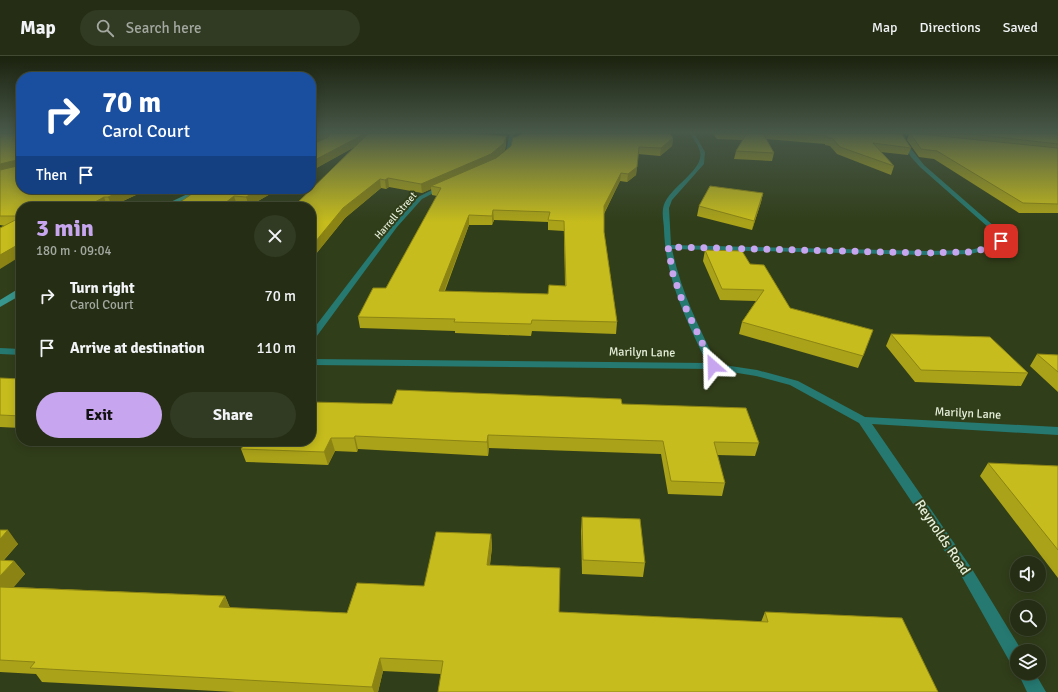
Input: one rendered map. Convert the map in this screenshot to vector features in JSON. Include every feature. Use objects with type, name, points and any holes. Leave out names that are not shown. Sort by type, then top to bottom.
[{"type":"street","points":[[701,163],[669,200],[666,208],[668,247],[673,274],[682,300],[713,366]]},
{"type":"street","points":[[668,247],[927,253],[970,252],[998,246],[1001,241],[1000,234],[919,163]]},
{"type":"street","name":"Harrell Street","points":[[316,331],[395,226],[420,198],[431,191],[453,182]]},
{"type":"street","points":[[174,202],[192,194]]},
{"type":"street","points":[[0,304],[16,294]]},
{"type":"street","points":[[0,351],[16,352]]},
{"type":"street","name":"Marilyn Lane","points":[[316,362],[713,366],[757,373],[794,383],[863,420],[1058,431]]},
{"type":"street","name":"Reynolds Road","points":[[863,420],[967,573],[1010,646]]},
{"type":"street","points":[[1030,680],[1037,692]]},
{"type":"building","points":[[339,163],[471,163],[421,184],[388,178],[385,180],[380,179],[343,208],[316,241],[316,202],[298,202],[306,194],[316,194],[316,185]]},
{"type":"building","points":[[485,163],[637,163],[637,167],[628,174],[621,173],[604,206],[604,232],[617,322],[532,320],[531,324],[454,322],[455,319],[358,317],[373,288],[386,288],[441,188],[431,186]],"holes":[[[493,210],[550,212],[548,220],[564,221],[566,286],[549,285],[548,294],[439,291],[469,215],[492,216]]]},
{"type":"building","points":[[885,163],[891,163],[894,166]]},
{"type":"building","points":[[956,163],[1058,163],[1058,204],[1023,203]]},
{"type":"building","points":[[16,166],[16,194],[115,194],[104,197],[95,202],[16,202],[16,216],[0,216],[0,170]]},
{"type":"building","points":[[710,186],[763,193],[754,221],[699,206]]},
{"type":"building","points":[[192,194],[252,194],[246,197],[234,196],[226,202],[180,202]]},
{"type":"building","points":[[16,220],[16,246],[0,255],[0,228]]},
{"type":"building","points":[[705,250],[742,251],[750,264],[764,265],[790,308],[873,330],[863,356],[742,322],[764,290],[722,289]]},
{"type":"building","points":[[891,334],[990,337],[1028,373],[921,370]]},
{"type":"building","points":[[1037,354],[1058,355],[1058,372]]},
{"type":"building","points":[[0,378],[16,379],[16,416],[0,415]]},
{"type":"building","points":[[397,390],[621,399],[622,404],[746,408],[759,443],[714,442],[725,483],[671,481],[663,441],[488,435],[487,442],[355,436],[354,438],[331,438],[324,452],[241,449],[243,446],[316,446],[316,402],[392,404]]},
{"type":"building","points":[[988,463],[1058,466],[1058,550]]},
{"type":"building","points":[[582,517],[640,519],[645,563],[583,560]]},
{"type":"building","points":[[0,530],[8,530],[0,539]]},
{"type":"building","points":[[436,532],[491,534],[487,565],[560,568],[559,612],[768,622],[765,612],[902,618],[938,692],[438,692],[443,661],[380,658],[372,687],[30,668],[35,662],[0,660],[0,587],[225,596],[219,607],[347,613],[357,583],[424,586]]},
{"type":"building","points":[[0,560],[14,561],[0,576]]},
{"type":"route","points":[[713,366],[682,300],[673,274],[668,247],[927,253],[970,252],[998,246],[1001,241]]}]
